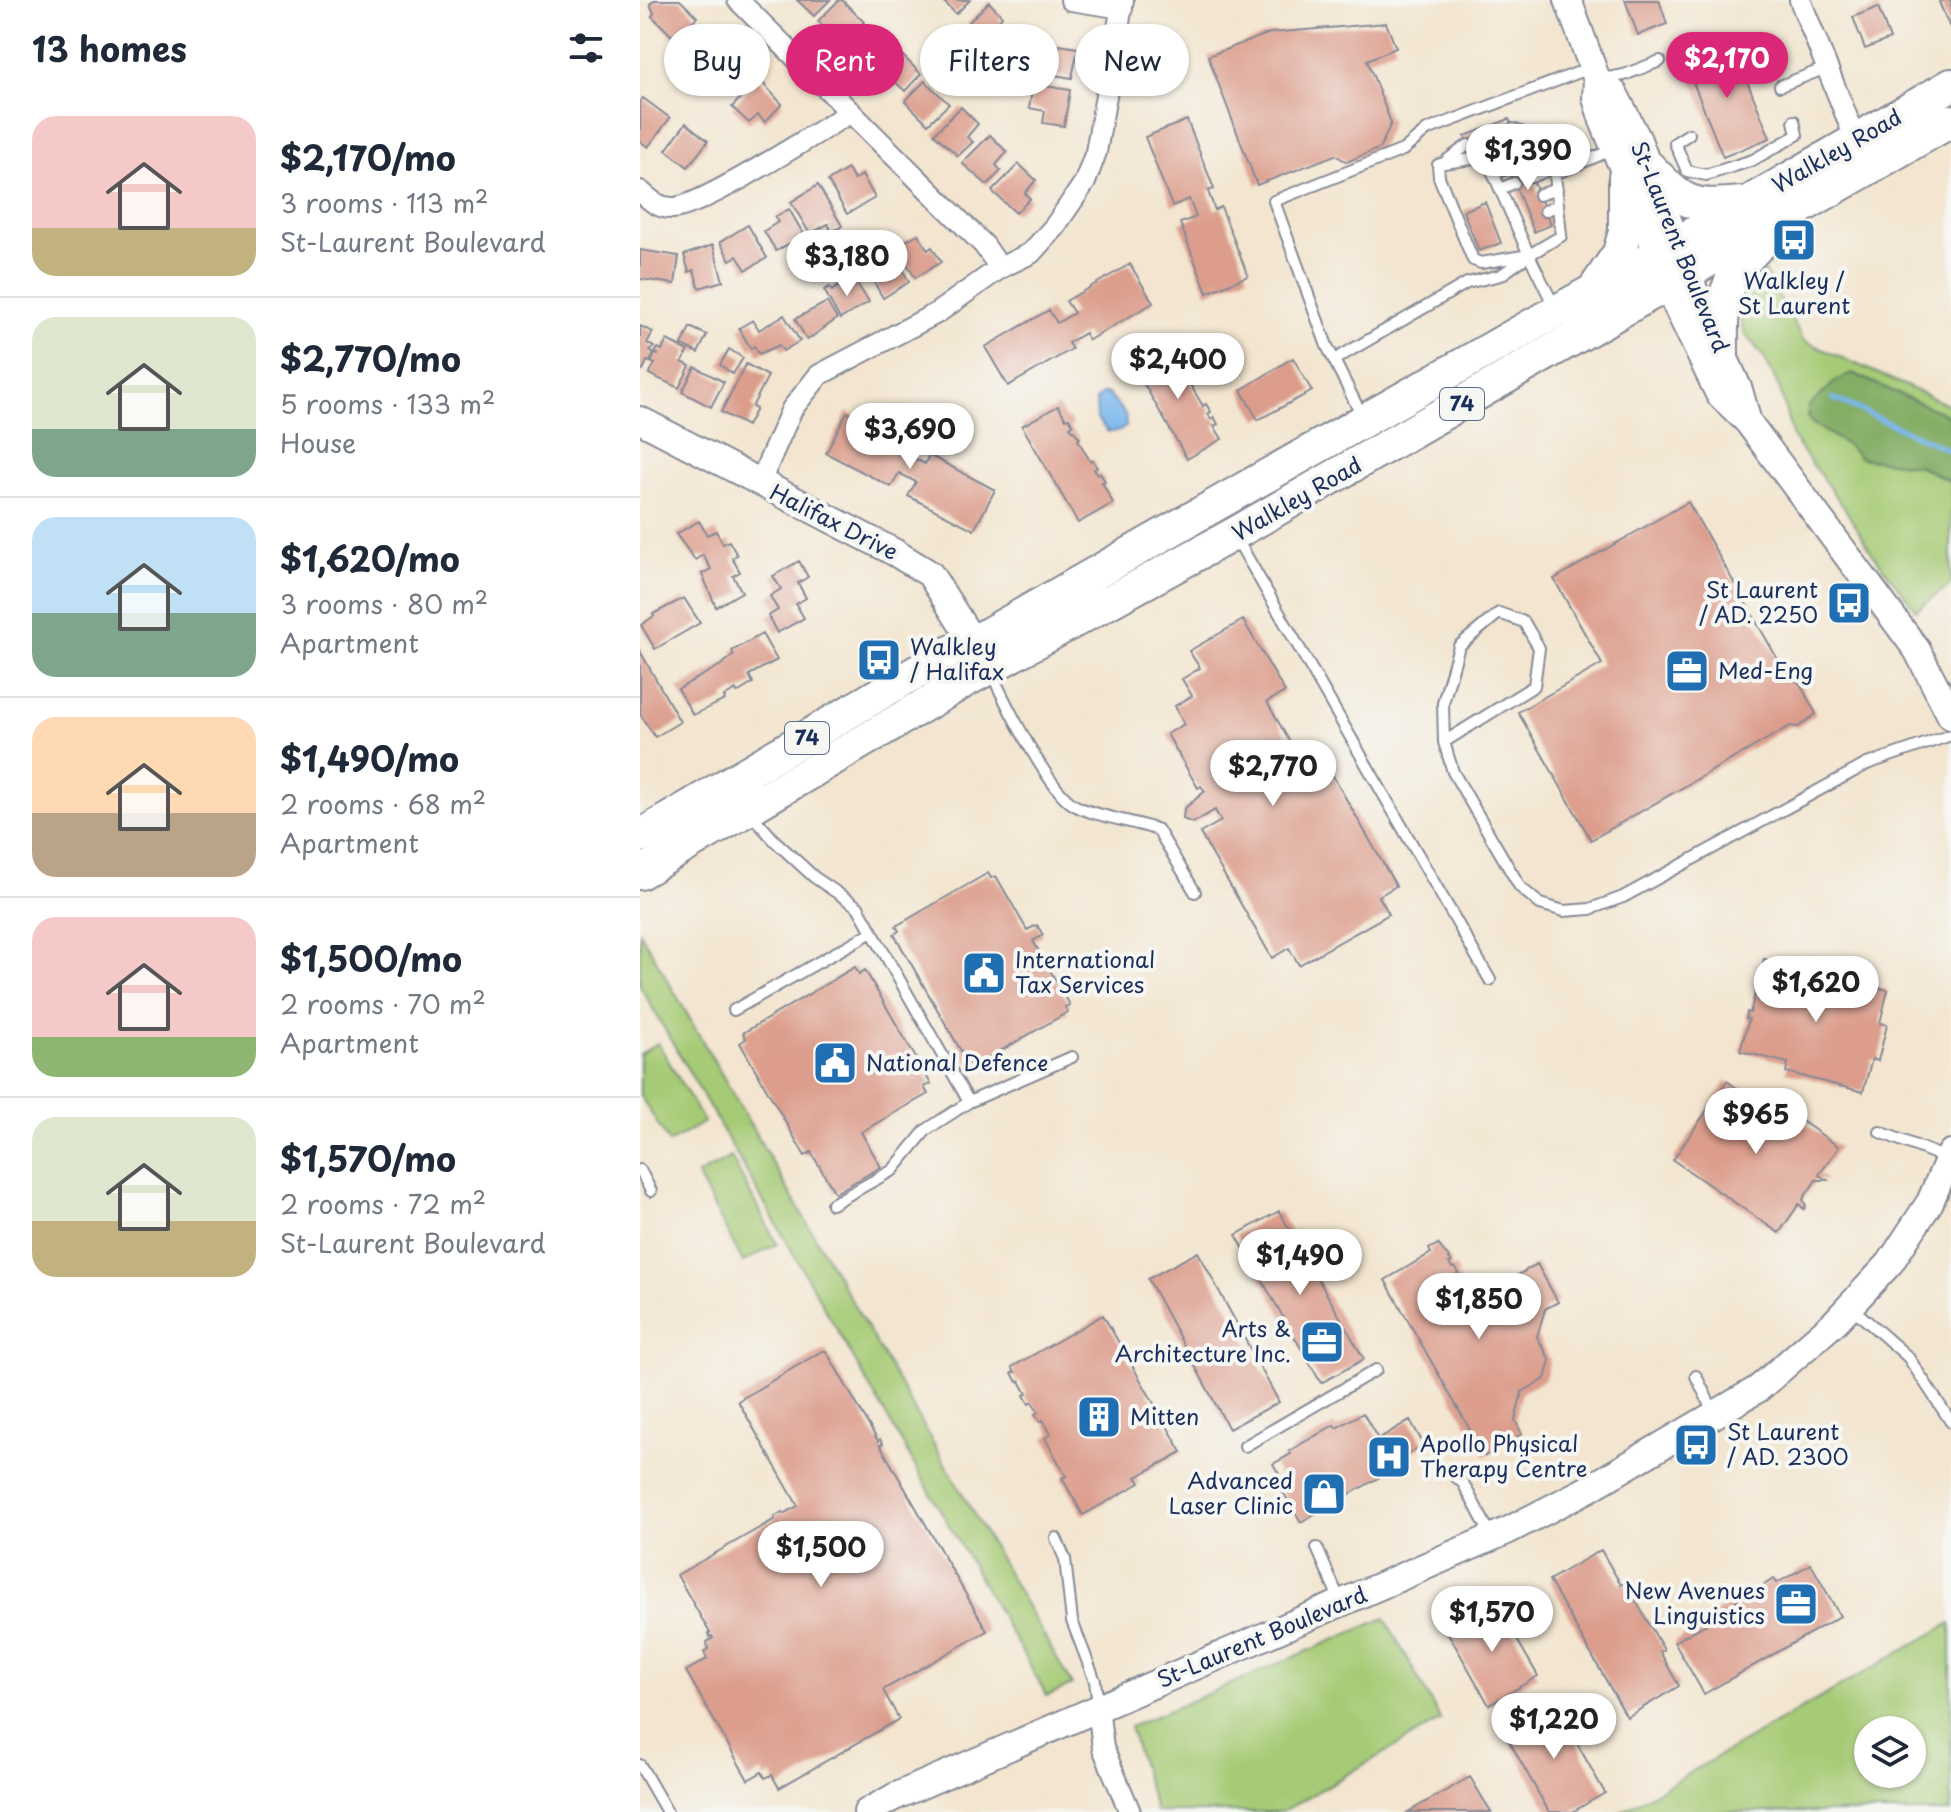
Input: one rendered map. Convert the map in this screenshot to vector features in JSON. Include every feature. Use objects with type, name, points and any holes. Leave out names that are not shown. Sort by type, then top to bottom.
[{"type":"main road","name":"Walkley Road","points":[[982,655],[1234,534],[1392,444],[1672,263],[1749,202],[1951,85]]},
{"type":"main road","name":"Walkley Road","points":[[640,873],[740,797],[982,655],[1369,418],[1593,291],[1672,263],[1798,208],[1951,121]]},
{"type":"main road","points":[[1593,291],[1619,253],[1625,232],[1629,164],[1688,202],[1714,206],[1749,202]]},
{"type":"main road","points":[[1722,352],[1722,314],[1733,274],[1744,258],[1798,208]]},
{"type":"main road","points":[[1369,418],[1392,444]]},
{"type":"main road","name":"Walkley Road","points":[[640,836],[740,797]]},
{"type":"street","points":[[738,0],[984,245],[1000,268]]},
{"type":"street","points":[[759,484],[792,409],[819,375],[937,313],[1000,268],[1031,253],[1055,226],[1085,182],[1096,152],[1123,4],[1071,0]]},
{"type":"street","name":"St-Laurent Boulevard","points":[[1568,0],[1595,74],[1596,98],[1672,263],[1719,394],[1748,422],[1917,650],[1951,716]]},
{"type":"street","points":[[1800,0],[1856,140]]},
{"type":"street","name":"St-Laurent Boulevard","points":[[1595,74],[1614,93],[1626,113],[1629,164]]},
{"type":"street","points":[[640,191],[655,204],[671,208],[683,206],[714,192],[851,112]]},
{"type":"street","name":"St-Laurent Boulevard","points":[[1672,263],[1722,352],[1739,390],[1748,422]]},
{"type":"street","name":"Halifax Drive","points":[[640,420],[894,552],[930,574],[982,655]]},
{"type":"street","name":"St-Laurent Boulevard","points":[[867,1812],[894,1797],[1098,1707],[1492,1538],[1588,1489],[1758,1389],[1850,1306],[1890,1263],[1930,1202],[1950,1157]]},
{"type":"street","points":[[1098,1707],[1103,1748],[1130,1812]]},
{"type":"lane","points":[[1369,418],[1334,360],[1274,201],[1403,150],[1427,130],[1595,74],[1624,75],[1660,61]]},
{"type":"lane","points":[[1780,86],[1826,68]]},
{"type":"lane","points":[[1689,134],[1675,143],[1687,171],[1706,175],[1753,160],[1797,135],[1794,121]]},
{"type":"lane","points":[[1334,360],[1467,283],[1501,275],[1561,236],[1554,171],[1547,155],[1539,139],[1513,129]]},
{"type":"lane","points":[[1529,255],[1481,263],[1473,260],[1439,177],[1438,165],[1486,157],[1539,139]]},
{"type":"lane","points":[[1444,163],[1468,145]]},
{"type":"lane","points":[[1526,162],[1547,155]]},
{"type":"lane","points":[[1486,157],[1556,312]]},
{"type":"lane","points":[[1531,177],[1554,171],[1629,164]]},
{"type":"lane","points":[[1494,174],[1508,168]]},
{"type":"lane","points":[[1500,189],[1514,183]]},
{"type":"lane","points":[[1539,195],[1557,189]]},
{"type":"lane","points":[[1508,207],[1521,202]]},
{"type":"lane","points":[[1545,211],[1558,205]]},
{"type":"lane","points":[[1515,223],[1528,217]]},
{"type":"lane","points":[[1234,534],[1490,980]]},
{"type":"lane","points":[[1444,742],[1534,686],[1539,648],[1524,622],[1499,613],[1459,646],[1443,703],[1444,742],[1453,772],[1520,887],[1540,904],[1564,911],[1590,909],[1623,897],[1867,764],[1951,735]]},
{"type":"lane","points":[[982,655],[1021,732],[1061,795],[1075,806],[1158,830],[1195,892]]},
{"type":"lane","points":[[740,797],[775,841],[814,877],[858,907],[969,1102]]},
{"type":"lane","points":[[734,1010],[872,932]]},
{"type":"lane","points":[[832,1204],[893,1170],[926,1130],[969,1102],[1072,1057]]},
{"type":"lane","points":[[1880,1132],[1950,1157]]},
{"type":"lane","points":[[640,1170],[651,1191]]},
{"type":"lane","points":[[1850,1306],[1908,1357],[1951,1422]]},
{"type":"lane","points":[[1245,1446],[1376,1370]]},
{"type":"lane","points":[[1696,1376],[1715,1415]]},
{"type":"lane","points":[[1448,1470],[1463,1483],[1492,1538]]},
{"type":"lane","points":[[1056,1538],[1065,1559],[1072,1621],[1095,1681],[1098,1707]]},
{"type":"lane","points":[[1317,1548],[1340,1603]]},
{"type":"lane","points":[[640,1765],[667,1812]]},
{"type":"green space","points":[[1760,264],[1804,341],[1951,406],[1951,584],[1916,610],[1872,553],[1845,509],[1793,438],[1779,387],[1764,357],[1744,333],[1737,304],[1745,279]]},
{"type":"green space","points":[[1852,373],[1951,417],[1951,482],[1920,466],[1860,458],[1848,446],[1812,423],[1808,418],[1808,407],[1836,381]]},
{"type":"green space","points":[[640,932],[1072,1685],[1047,1696],[640,986]]},
{"type":"green space","points":[[658,1043],[704,1122],[669,1143],[640,1095],[640,1054]]},
{"type":"green space","points":[[731,1157],[777,1244],[743,1262],[697,1175]]},
{"type":"green space","points":[[1385,1618],[1441,1720],[1282,1812],[1156,1812],[1130,1727]]},
{"type":"green space","points":[[1951,1623],[1951,1812],[1621,1812]]},
{"type":"water","points":[[1107,393],[1125,414],[1126,426],[1120,431],[1108,432],[1097,419],[1096,400]]},
{"type":"building","points":[[654,0],[680,0],[697,17],[690,24],[664,24],[664,28],[652,16],[654,13],[650,4]]},
{"type":"building","points":[[797,0],[830,0],[814,16]]},
{"type":"building","points":[[842,0],[864,22],[821,24],[818,21]]},
{"type":"building","points":[[942,0],[970,0],[956,14]]},
{"type":"building","points":[[1625,0],[1659,0],[1667,24],[1638,35]]},
{"type":"building","points":[[1951,0],[1951,30],[1939,2]]},
{"type":"building","points":[[989,2],[1002,16],[999,20],[1003,24],[967,24]]},
{"type":"building","points":[[1878,7],[1890,39],[1865,49],[1853,17]]},
{"type":"building","points":[[1386,23],[1396,48],[1367,60],[1391,123],[1380,148],[1347,162],[1335,155],[1257,185],[1208,56],[1270,33]]},
{"type":"building","points":[[1732,44],[1770,138],[1723,157],[1685,62]]},
{"type":"building","points":[[1059,45],[1075,48],[1072,78],[1059,76]]},
{"type":"building","points":[[904,57],[920,73],[904,90]]},
{"type":"building","points":[[920,86],[920,96],[941,96],[949,104],[928,124],[905,101]]},
{"type":"building","points":[[1059,88],[1070,90],[1064,126],[1043,123],[1045,111],[1029,108],[1031,96],[1059,96]]},
{"type":"building","points":[[770,91],[782,104],[765,122],[758,115],[749,123],[732,107],[743,96],[770,96]]},
{"type":"building","points":[[643,98],[670,118],[648,147],[640,141],[640,102]]},
{"type":"building","points":[[961,107],[978,124],[967,137],[973,142],[958,156],[934,134]]},
{"type":"building","points":[[1509,119],[1518,140],[1473,157],[1465,136]]},
{"type":"building","points":[[1187,120],[1214,189],[1208,191],[1215,210],[1221,207],[1248,276],[1207,293],[1180,223],[1196,217],[1189,199],[1172,206],[1145,137]]},
{"type":"building","points":[[686,123],[708,141],[688,167],[666,150]]},
{"type":"building","points":[[990,135],[1007,152],[996,165],[1001,171],[987,185],[962,163]]},
{"type":"building","points":[[1521,151],[1551,225],[1534,232],[1504,158]]},
{"type":"building","points":[[1019,164],[1036,180],[1025,193],[1030,199],[1016,213],[992,191]]},
{"type":"building","points":[[848,169],[854,180],[862,175],[875,198],[847,214],[828,181]]},
{"type":"building","points":[[818,185],[842,226],[832,232],[828,224],[810,234],[791,202]]},
{"type":"building","points":[[1485,202],[1501,243],[1479,251],[1463,211]]},
{"type":"building","points":[[789,209],[804,235],[776,251],[764,231],[778,222],[775,217]]},
{"type":"building","points":[[748,225],[767,258],[746,270],[737,256],[730,260],[720,242]]},
{"type":"building","points":[[918,234],[928,250],[932,247],[941,262],[915,278],[897,246]]},
{"type":"building","points":[[713,245],[723,281],[699,288],[694,270],[689,272],[684,255]]},
{"type":"building","points":[[640,250],[679,256],[675,284],[640,279]]},
{"type":"building","points":[[893,250],[909,282],[883,298],[865,266]]},
{"type":"building","points":[[1130,264],[1153,303],[1089,340],[1085,333],[1068,343],[1072,349],[1008,386],[985,347],[1049,310],[1057,323],[1074,313],[1066,301]]},
{"type":"building","points":[[852,276],[869,302],[840,319],[824,290],[830,287],[832,291]]},
{"type":"building","points":[[827,302],[837,319],[807,340],[795,319]]},
{"type":"building","points":[[784,315],[800,341],[783,351],[779,345],[759,354],[754,346],[751,349],[739,328],[753,320],[759,330]]},
{"type":"building","points":[[640,326],[653,332],[647,343],[654,347],[650,351],[654,354],[643,370],[640,368]]},
{"type":"building","points":[[690,327],[707,335],[698,353],[682,345]]},
{"type":"building","points":[[667,340],[688,351],[682,362],[690,366],[679,388],[649,374],[655,364],[651,362],[655,354],[659,355],[655,353],[658,348],[662,350]]},
{"type":"building","points":[[1167,343],[1178,363],[1182,361],[1186,369],[1183,371],[1186,376],[1189,374],[1193,382],[1190,384],[1203,406],[1206,404],[1211,412],[1208,414],[1211,419],[1214,417],[1218,424],[1214,426],[1222,439],[1187,459],[1132,363]]},
{"type":"building","points":[[729,349],[743,358],[733,374],[720,365]]},
{"type":"building","points":[[1293,358],[1312,391],[1258,420],[1241,390]]},
{"type":"building","points":[[746,364],[768,376],[752,407],[756,409],[747,426],[721,412]]},
{"type":"building","points":[[695,367],[724,382],[711,407],[682,392]]},
{"type":"building","points":[[1058,406],[1066,419],[1069,418],[1073,425],[1070,427],[1080,438],[1078,440],[1090,461],[1093,460],[1097,474],[1100,473],[1105,481],[1102,482],[1113,503],[1078,523],[1022,426]]},
{"type":"building","points":[[847,412],[913,446],[908,455],[925,464],[929,455],[995,490],[974,530],[908,496],[916,482],[899,473],[891,487],[826,453]]},
{"type":"building","name":"Med-Eng","points":[[1688,502],[1789,679],[1799,682],[1816,714],[1798,727],[1790,726],[1591,840],[1518,712],[1602,664],[1554,579]]},
{"type":"building","points":[[699,521],[707,535],[716,531],[723,544],[729,541],[737,555],[732,558],[740,572],[733,576],[742,592],[716,607],[702,574],[711,569],[703,555],[695,560],[676,534]]},
{"type":"building","points":[[799,561],[808,577],[798,583],[806,598],[796,604],[804,618],[777,633],[768,616],[778,610],[770,596],[781,589],[773,576]]},
{"type":"building","points":[[684,598],[700,623],[655,649],[641,625],[653,614]]},
{"type":"building","points":[[1243,620],[1285,692],[1267,702],[1307,772],[1325,762],[1396,886],[1379,896],[1389,914],[1299,965],[1289,948],[1272,958],[1200,833],[1221,821],[1215,810],[1193,823],[1183,819],[1184,809],[1205,791],[1201,786],[1198,788],[1167,734],[1184,724],[1175,706],[1192,696],[1182,679],[1200,668],[1189,651]]},
{"type":"building","points":[[762,634],[777,660],[749,675],[753,683],[693,715],[678,689],[721,665],[734,655],[732,651]]},
{"type":"building","points":[[640,651],[680,722],[655,737],[640,714]]},
{"type":"building","name":"International Tax Services","points":[[988,873],[991,878],[996,876],[1027,930],[1037,925],[1043,935],[1033,941],[1070,1005],[1065,1007],[1068,1012],[976,1065],[973,1060],[968,1063],[894,934],[899,931],[896,926]]},
{"type":"building","points":[[1764,959],[1888,990],[1880,1023],[1887,1025],[1878,1061],[1872,1059],[1863,1092],[1786,1072],[1788,1063],[1740,1051],[1749,1019],[1746,1019],[1747,1012],[1750,1013]]},
{"type":"building","name":"National Defence","points":[[855,967],[859,974],[865,970],[931,1084],[924,1087],[928,1094],[861,1132],[881,1167],[835,1193],[811,1152],[805,1156],[740,1043],[746,1039],[743,1033]]},
{"type":"building","points":[[1727,1081],[1767,1109],[1773,1101],[1839,1147],[1819,1175],[1827,1180],[1816,1180],[1803,1199],[1804,1209],[1799,1204],[1779,1233],[1673,1160]]},
{"type":"building","points":[[1279,1211],[1364,1359],[1321,1383],[1236,1235]]},
{"type":"building","points":[[1438,1244],[1452,1262],[1449,1263],[1452,1268],[1455,1267],[1459,1273],[1456,1275],[1462,1284],[1446,1293],[1456,1311],[1537,1264],[1558,1302],[1545,1309],[1537,1337],[1550,1360],[1545,1379],[1522,1392],[1515,1420],[1522,1434],[1485,1456],[1385,1280],[1431,1253],[1429,1249]]},
{"type":"building","points":[[1198,1252],[1279,1402],[1229,1429],[1148,1279]]},
{"type":"building","name":"Mitten","points":[[1103,1315],[1182,1452],[1136,1477],[1140,1483],[1083,1515],[1062,1478],[1066,1476],[1045,1438],[1051,1434],[1043,1420],[1040,1422],[1035,1414],[1038,1412],[1032,1402],[1029,1404],[1020,1381],[1017,1382],[1012,1373],[1015,1372],[1012,1367]]},
{"type":"building","points":[[826,1351],[878,1441],[880,1439],[883,1444],[880,1445],[987,1631],[883,1690],[899,1719],[779,1788],[772,1775],[765,1778],[762,1772],[748,1780],[686,1671],[707,1659],[704,1652],[708,1649],[707,1642],[713,1638],[677,1575],[775,1519],[782,1512],[798,1506],[738,1401]]},
{"type":"building","points":[[1363,1413],[1378,1439],[1410,1420],[1424,1445],[1391,1464],[1394,1469],[1301,1522],[1281,1489],[1286,1486],[1273,1464],[1334,1425],[1336,1428]]},
{"type":"building","points":[[1601,1550],[1621,1585],[1625,1582],[1664,1650],[1660,1652],[1679,1686],[1627,1717],[1549,1580]]},
{"type":"building","points":[[1811,1564],[1840,1616],[1704,1694],[1674,1642],[1708,1623],[1706,1618],[1774,1579],[1777,1583]]},
{"type":"building","points":[[1496,1603],[1538,1676],[1489,1705],[1447,1631]]},
{"type":"building","points":[[1553,1701],[1605,1793],[1572,1812],[1549,1812],[1503,1730]]},
{"type":"building","points":[[1470,1777],[1491,1812],[1408,1812]]},
{"type":"waterway","points":[[1833,398],[1951,451]]},
{"type":"place","name":"Walkley / St Laurent","points":[[1794,240]]},
{"type":"place","name":"St Laurent / AD. 2250","points":[[1849,603]]},
{"type":"place","name":"Walkley / Halifax","points":[[879,660]]},
{"type":"place","name":"Med-Eng","points":[[1687,671]]},
{"type":"place","name":"International Tax Services","points":[[984,973]]},
{"type":"place","name":"National Defence","points":[[835,1063]]},
{"type":"place","name":"Arts & Architecture Inc.","points":[[1322,1342]]},
{"type":"place","name":"Mitten","points":[[1099,1417]]},
{"type":"place","name":"St Laurent / AD. 2300","points":[[1696,1445]]},
{"type":"place","name":"Apollo Physical Therapy Centre","points":[[1389,1457]]},
{"type":"place","name":"Advanced Laser Clinic","points":[[1324,1494]]},
{"type":"place","name":"New Avenues Linguistics","points":[[1796,1604]]}]
